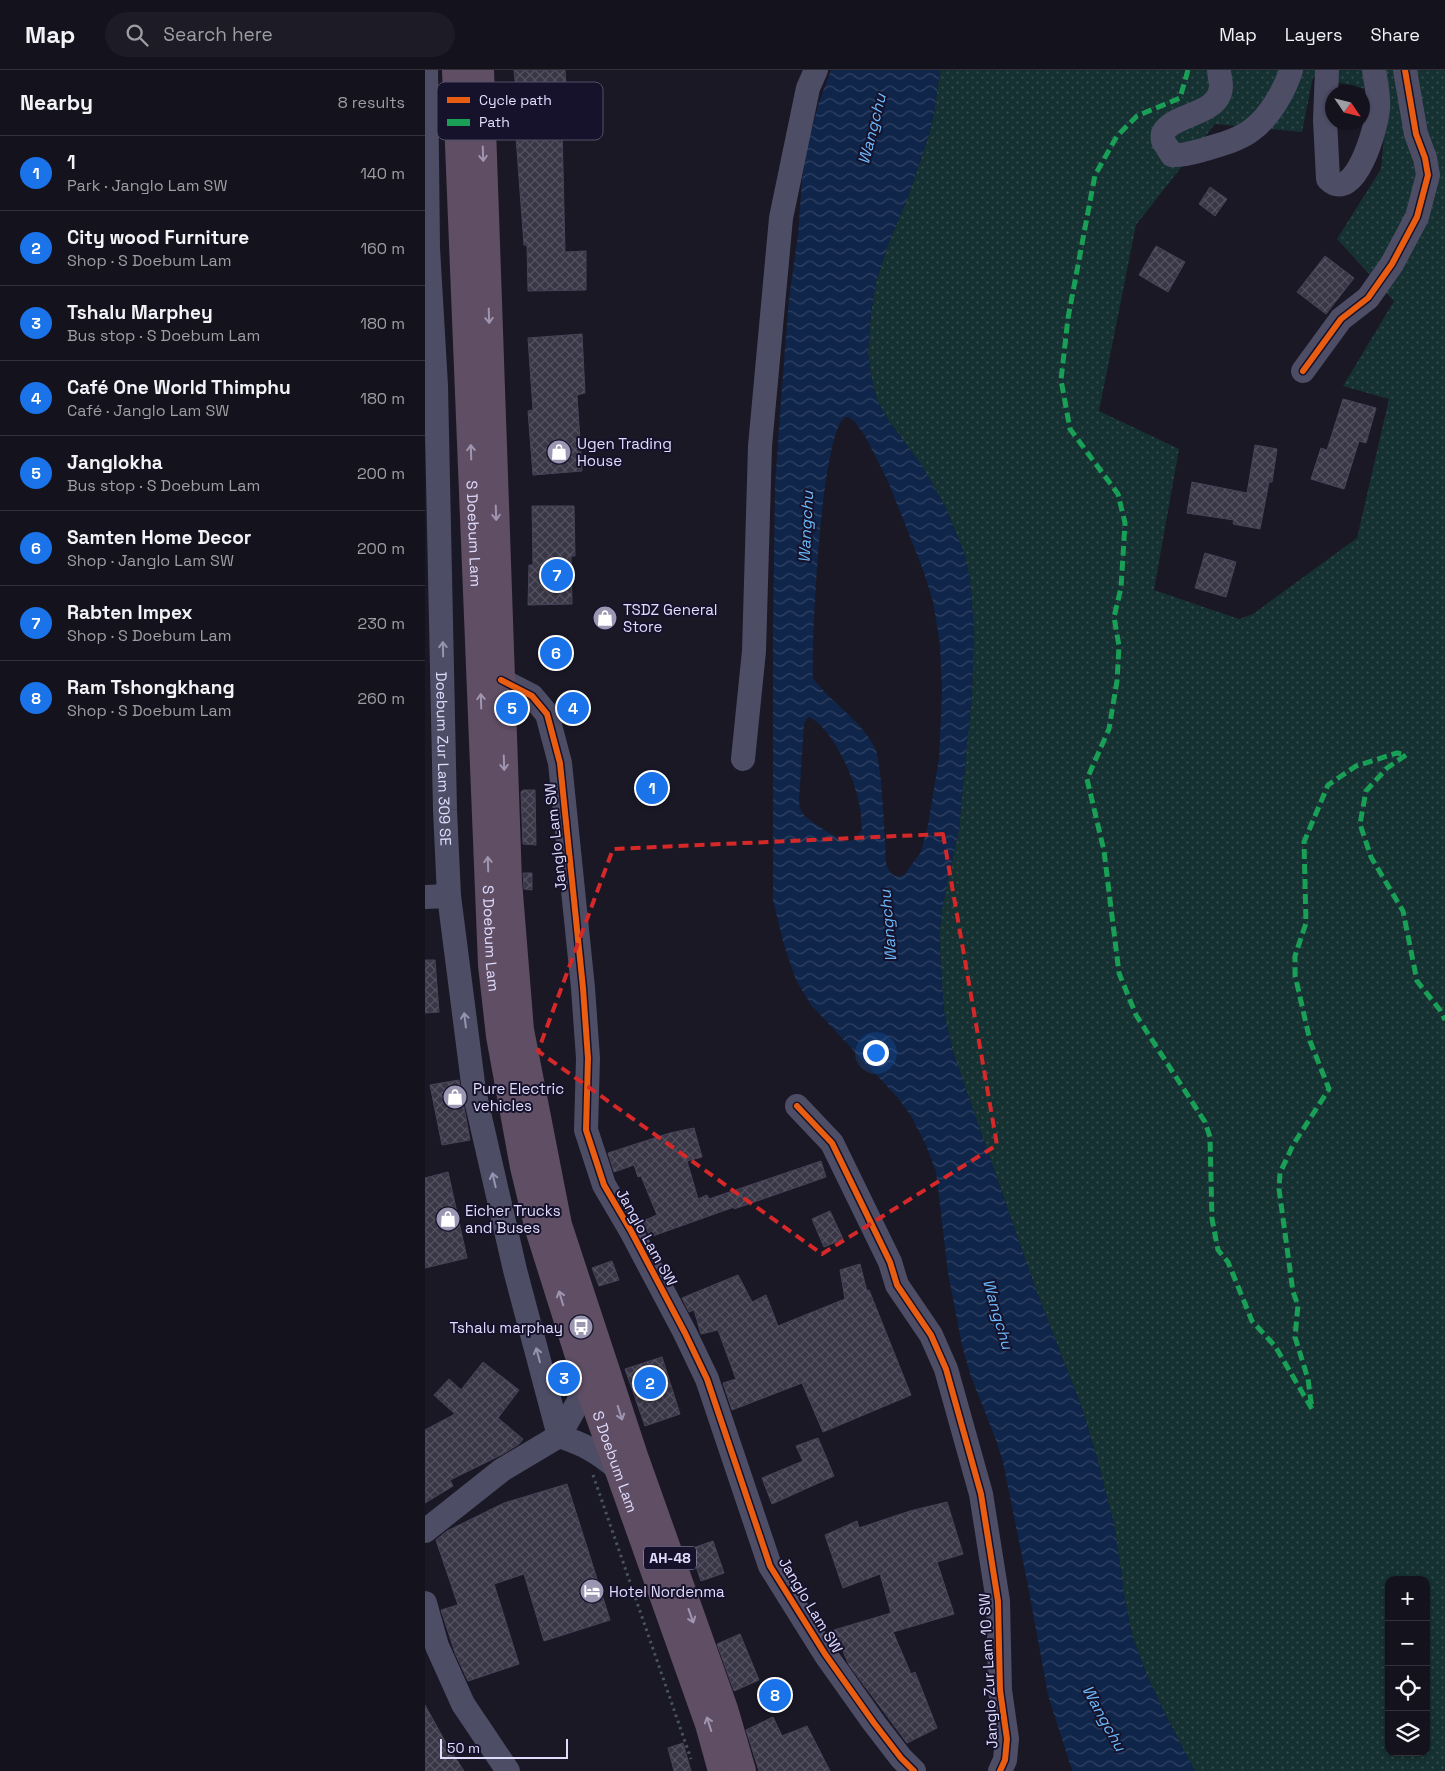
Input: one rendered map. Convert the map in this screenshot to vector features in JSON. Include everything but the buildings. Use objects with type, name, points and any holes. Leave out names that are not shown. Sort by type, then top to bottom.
[{"type":"highway","name":"S Doebum Lam","points":[[458,140],[492,965],[500,1036],[524,1168],[539,1229],[586,1378],[709,1724],[737,1766]]},
{"type":"highway","name":"S Doebum Lam","points":[[482,140],[509,881],[520,1030],[557,1225],[634,1456],[724,1709],[737,1766]]},
{"type":"street","name":"Doebum Zur Lam 309 SE","points":[[426,70],[428,248],[436,386],[435,811],[449,896],[474,1091],[515,1270],[559,1436]]},
{"type":"street","points":[[743,759],[754,651],[760,446],[781,218],[808,88],[816,70]]},
{"type":"street","points":[[1219,70],[1221,87],[1207,109],[1171,126],[1163,133],[1163,141],[1172,155],[1185,155],[1217,146],[1246,134],[1255,128],[1268,113],[1283,90],[1291,70]]},
{"type":"street","points":[[1327,70],[1325,120],[1328,179],[1333,184],[1341,185],[1350,181],[1363,161],[1375,122],[1378,108],[1374,70]]},
{"type":"street","points":[[1303,371],[1341,319],[1368,298],[1393,264],[1417,217],[1428,175],[1425,158],[1416,134],[1405,70]]},
{"type":"street","name":"Janglo Lam SW","points":[[501,680],[532,696],[547,714],[560,763],[584,998],[588,1058],[586,1130],[604,1185],[631,1231],[685,1333],[707,1380],[770,1566],[825,1654],[874,1723],[901,1758],[914,1771]]},
{"type":"street","points":[[425,897],[449,896]]},
{"type":"street","name":"Janglo Zur Lam 10 SW","points":[[797,1106],[832,1143],[889,1262],[897,1285],[931,1335],[946,1369],[981,1494],[998,1601],[1000,1690],[1007,1739],[1005,1760],[1000,1771]]},
{"type":"street","points":[[425,1531],[502,1470],[559,1436],[580,1399],[586,1378]]},
{"type":"street","points":[[559,1436],[595,1450],[618,1469]]},
{"type":"street","points":[[425,1602],[437,1646],[463,1704],[508,1771]]},
{"type":"highlighted area","points":[[943,834],[997,1145],[822,1254],[538,1051],[613,849]]},
{"type":"green space","points":[[940,70],[1445,70],[1445,1771],[1195,1771],[1146,1673],[1132,1635],[1114,1524],[1082,1408],[1036,1290],[953,1052],[944,1012],[939,938],[942,909],[959,829],[972,692],[974,629],[970,580],[965,555],[945,506],[921,464],[888,420],[877,400],[868,352],[876,282],[929,135]],"holes":[[[1313,77],[1348,85],[1370,85],[1370,90],[1388,94],[1381,169],[1337,239],[1394,301],[1343,386],[1389,399],[1357,538],[1253,614],[1239,619],[1154,590],[1179,449],[1099,411],[1136,225],[1215,124],[1302,132]]]},
{"type":"water","name":"Wangchu","points":[[831,70],[940,70],[929,135],[876,282],[868,352],[877,400],[888,420],[921,464],[945,506],[965,555],[970,580],[974,629],[972,692],[959,829],[942,909],[939,938],[944,1012],[953,1052],[1036,1290],[1082,1408],[1114,1524],[1132,1635],[1146,1673],[1195,1771],[1073,1771],[1048,1695],[1003,1462],[970,1374],[962,1345],[948,1273],[936,1171],[925,1143],[911,1116],[898,1098],[811,1005],[796,980],[784,945],[773,900],[775,485],[789,299],[798,235],[802,180],[807,148],[818,105]],"holes":[[[845,417],[849,417],[855,422],[865,436],[887,479],[922,567],[933,601],[940,644],[942,693],[939,758],[928,825],[921,852],[904,875],[898,877],[890,872],[886,863],[881,781],[875,748],[860,726],[827,695],[813,678],[816,584],[824,497],[837,431]],[[809,717],[818,723],[833,741],[846,765],[855,789],[860,807],[862,830],[852,840],[843,840],[824,830],[807,818],[801,810],[799,800],[804,724]]]},
{"type":"marked path","points":[[1188,70],[1180,98],[1137,116],[1117,136],[1095,175],[1068,318],[1061,380],[1070,429],[1118,494],[1125,523],[1121,588],[1114,617],[1119,646],[1117,681],[1109,729],[1087,779],[1104,851],[1119,973],[1136,1015],[1205,1122],[1210,1137],[1212,1219],[1218,1250],[1228,1262],[1252,1321],[1275,1346],[1312,1409],[1308,1379],[1295,1337],[1298,1305],[1293,1292],[1279,1189],[1280,1173],[1293,1145],[1329,1089],[1310,1041],[1295,975],[1295,956],[1306,923],[1304,842],[1328,785],[1356,766],[1397,753],[1406,755],[1387,768],[1366,791],[1360,824],[1371,857],[1403,911],[1417,981],[1440,1010],[1445,1020]]},
{"type":"cycle path","points":[[1303,371],[1341,319],[1368,298],[1392,264],[1417,217],[1428,175],[1425,158],[1416,134],[1405,70]]},
{"type":"cycle path","points":[[501,680],[532,696],[547,714],[560,763],[583,988],[588,1058],[586,1130],[604,1185],[631,1231],[707,1379],[770,1566],[825,1654],[874,1723],[901,1758],[914,1771]]},
{"type":"cycle path","points":[[797,1106],[832,1143],[890,1262],[897,1285],[931,1335],[946,1369],[981,1494],[998,1601],[1000,1690],[1007,1739],[1005,1760],[1000,1771]]},
{"type":"place","name":"Ugen Trading House","points":[[559,452]]},
{"type":"place","name":"Rabten Impex","points":[[557,575]]},
{"type":"place","name":"TSDZ General Store","points":[[605,618]]},
{"type":"place","name":"Samten Home Decor","points":[[556,653]]},
{"type":"place","name":"Janglokha","points":[[512,708]]},
{"type":"place","name":"Café One World Thimphu","points":[[573,708]]},
{"type":"place","name":"1","points":[[652,788]]},
{"type":"place","name":"Pure Electric vehicles","points":[[455,1097]]},
{"type":"place","name":"Eicher Trucks and Buses","points":[[448,1219]]},
{"type":"place","name":"Tshalu marphay","points":[[581,1327]]},
{"type":"place","name":"Tshalu Marphey","points":[[564,1378]]},
{"type":"place","name":"City wood Furniture","points":[[650,1383]]},
{"type":"place","name":"Hotel Nordenma","points":[[592,1591]]},
{"type":"place","name":"Ram Tshongkhang","points":[[775,1695]]}]
